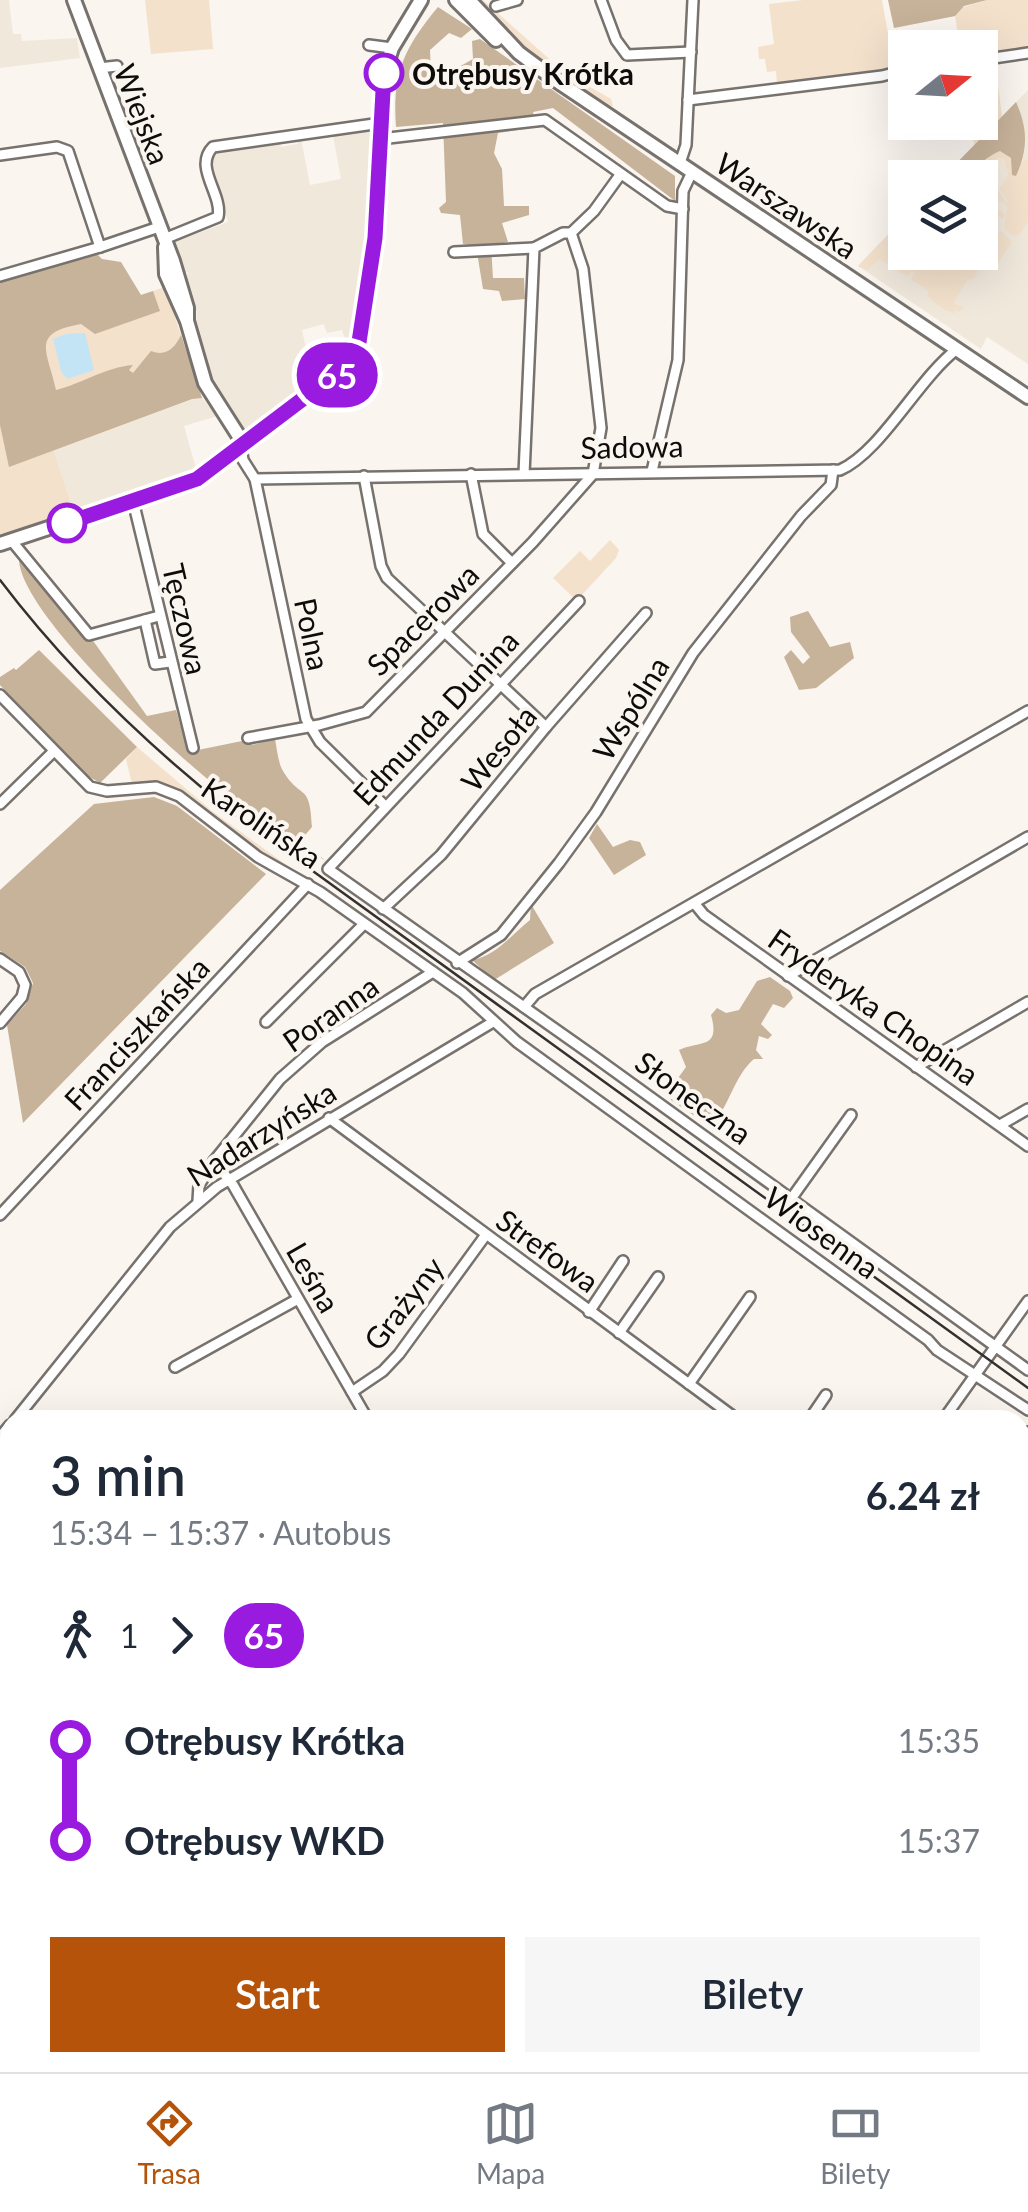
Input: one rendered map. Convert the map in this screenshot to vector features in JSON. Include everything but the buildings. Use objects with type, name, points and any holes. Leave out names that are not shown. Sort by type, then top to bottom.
[{"type":"main road","name":"Wiejska","points":[[74,0],[187,308],[186,321],[206,383],[240,438],[241,447]]},
{"type":"main road","name":"Warszawska","points":[[456,0],[498,43],[1028,397]]},
{"type":"main road","name":"Warszawska","points":[[469,0],[519,54]]},
{"type":"main road","points":[[6,542],[197,479],[338,375],[356,353],[375,238],[382,87],[392,48],[424,2]]},
{"type":"street","points":[[496,6],[517,0]]},
{"type":"street","points":[[601,0],[616,40],[627,55],[691,52]]},
{"type":"street","points":[[652,470],[678,364],[692,0]]},
{"type":"street","points":[[369,45],[392,48]]},
{"type":"street","points":[[998,57],[1028,53]]},
{"type":"street","points":[[99,68],[117,66]]},
{"type":"street","points":[[688,100],[888,74]]},
{"type":"street","points":[[380,140],[545,120],[669,208],[684,209]]},
{"type":"street","points":[[0,276],[100,246],[162,237],[218,218],[218,203],[206,166],[207,152],[213,147],[381,123]]},
{"type":"street","points":[[0,155],[57,147],[68,150],[100,246]]},
{"type":"street","points":[[454,252],[534,248],[567,233],[594,210],[620,175]]},
{"type":"street","points":[[567,233],[583,269],[602,428],[594,472]]},
{"type":"street","points":[[524,474],[534,248]]},
{"type":"street","points":[[833,470],[854,461],[957,350]]},
{"type":"street","name":"Polna","points":[[241,447],[243,460],[256,479],[309,726],[320,742],[385,806]]},
{"type":"street","name":"Sadowa","points":[[256,479],[833,470]]},
{"type":"street","name":"Wspólna","points":[[457,963],[500,935],[550,874],[596,812],[700,642],[831,485],[833,470]]},
{"type":"street","name":"Spacerowa","points":[[248,738],[364,714],[512,563],[594,472]]},
{"type":"street","points":[[471,474],[482,534],[512,563]]},
{"type":"street","points":[[364,476],[380,566],[387,578],[546,727]]},
{"type":"street","name":"Tęczowa","points":[[134,501],[193,748]]},
{"type":"street","points":[[6,542],[88,635],[159,616]]},
{"type":"street","name":"Edmunda Dunina","points":[[328,868],[579,602]]},
{"type":"street","name":"Wesoła","points":[[383,909],[441,855],[646,613]]},
{"type":"street","points":[[145,620],[156,664],[170,662]]},
{"type":"street","name":"Karolińska","points":[[0,694],[94,789],[152,787],[174,793],[258,857],[308,884],[434,972],[484,1009],[493,1022]]},
{"type":"street","points":[[524,1007],[534,995],[1028,712]]},
{"type":"street","points":[[0,804],[54,752]]},
{"type":"street","points":[[788,976],[1028,837]]},
{"type":"street","name":"Słoneczna","points":[[328,868],[1028,1370]]},
{"type":"street","name":"Franciszkańska","points":[[0,1216],[308,884]]},
{"type":"street","name":"Fryderyka Chopina","points":[[695,904],[704,915],[1028,1146]]},
{"type":"street","points":[[266,1022],[364,924]]},
{"type":"street","points":[[0,959],[22,976],[25,984],[23,995],[0,1023]]},
{"type":"street","name":"Poranna","points":[[198,1201],[198,1185],[214,1161],[280,1079],[322,1042],[434,972]]},
{"type":"street","points":[[916,1067],[1028,1002]]},
{"type":"street","name":"Nadarzyńska","points":[[25,1408],[170,1226],[198,1201],[329,1118],[493,1022]]},
{"type":"street","name":"Wiosenna","points":[[493,1022],[1028,1410]]},
{"type":"street","points":[[1000,1125],[1028,1109]]},
{"type":"street","points":[[792,1199],[851,1115]]},
{"type":"street","name":"Strefowa","points":[[329,1118],[724,1410]]},
{"type":"street","name":"Leśna","points":[[214,1161],[229,1180],[362,1410]]},
{"type":"street","name":"Grażyny","points":[[352,1392],[400,1354],[485,1236]]},
{"type":"street","points":[[589,1312],[623,1262]]},
{"type":"street","points":[[620,1334],[658,1276]]},
{"type":"street","points":[[689,1384],[750,1297]]},
{"type":"street","points":[[175,1367],[298,1299]]},
{"type":"street","points":[[950,1410],[1028,1302]]},
{"type":"street","points":[[815,1410],[826,1395]]},
{"type":"shaded area","points":[[0,0],[9,0],[13,34],[21,34],[22,41],[77,38],[80,58],[0,68]]},
{"type":"shaded area","points":[[145,0],[209,0],[213,49],[151,54]]},
{"type":"shaded area","points":[[474,0],[483,0],[564,72],[611,99],[613,106],[599,103],[562,79]]},
{"type":"shaded area","points":[[882,0],[888,34],[888,70],[777,84],[776,71],[767,72],[765,59],[759,59],[758,47],[774,44],[769,4]]},
{"type":"shaded area","points":[[888,0],[987,0],[964,6],[955,16],[894,28]]},
{"type":"shaded area","points":[[987,0],[1028,0],[1028,51],[998,54],[998,30],[957,30],[955,16],[894,28]]},
{"type":"shaded area","points":[[438,7],[472,29],[461,38],[449,33],[430,50],[431,73],[441,77],[473,59],[472,41],[480,39],[675,176],[675,201],[553,108],[533,112],[537,127],[498,133],[494,153],[502,169],[504,206],[529,206],[529,215],[502,223],[508,242],[491,245],[493,278],[524,278],[525,299],[502,301],[499,291],[483,289],[476,246],[463,244],[460,215],[441,213],[439,208],[446,202],[443,123],[396,127],[396,91],[403,62]]},
{"type":"shaded area","points":[[998,86],[1002,117],[998,121]]},
{"type":"shaded area","points":[[1028,90],[1028,364],[987,337],[981,349],[858,266],[888,235],[888,270],[998,270],[998,160],[960,160],[979,140],[998,140],[998,121]]},
{"type":"shaded area","points":[[1016,102],[1025,139],[1016,176],[1012,175],[1011,158],[1000,151],[985,160],[960,160],[979,140],[998,140],[998,121]]},
{"type":"shaded area","points":[[370,129],[366,238],[352,337],[345,339],[342,330],[327,333],[324,324],[302,330],[314,386],[249,430],[242,428],[212,381],[196,326],[197,311],[191,309],[185,288],[188,272],[182,273],[172,243],[228,222],[210,154],[280,143],[281,147],[297,144],[301,139],[310,185],[341,179],[333,135]]},
{"type":"shaded area","points":[[1000,151],[1011,158],[1012,165],[1028,157],[1028,222],[1019,235],[1005,229],[1007,203],[999,189],[1008,175],[1004,159],[982,160]]},
{"type":"shaded area","points":[[1001,231],[1012,242],[998,263],[998,233]]},
{"type":"shaded area","points":[[888,235],[888,264],[879,259],[868,270],[858,266]]},
{"type":"shaded area","points":[[95,252],[102,259],[121,262],[141,295],[153,291],[160,311],[95,334],[81,324],[54,332],[46,345],[56,390],[123,366],[133,365],[129,370],[133,373],[151,351],[169,350],[181,335],[202,398],[9,467],[0,425],[0,282]]},
{"type":"shaded area","points":[[87,255],[123,301],[165,287],[202,398],[54,451],[72,508],[61,511],[59,520],[0,534],[0,280]]},
{"type":"shaded area","points":[[911,270],[979,270],[973,279],[967,280],[954,304],[964,307],[958,312],[954,305],[956,313],[940,307],[927,296],[929,291],[911,279],[915,273]]},
{"type":"shaded area","points":[[202,398],[217,416],[184,426],[197,472],[103,506],[97,502],[72,510],[54,451]]},
{"type":"shaded area","points":[[610,540],[619,550],[616,558],[579,598],[574,598],[553,578],[580,551],[590,561]]},
{"type":"shaded area","points":[[33,557],[147,716],[176,710],[188,752],[247,740],[252,745],[275,739],[283,771],[309,803],[312,827],[300,841],[326,861],[230,797],[108,687],[47,617],[27,586],[19,561]]},
{"type":"shaded area","points":[[808,611],[830,647],[850,642],[854,658],[816,688],[799,690],[784,657],[791,650],[803,664],[810,657],[791,632],[790,617]]},
{"type":"shaded area","points":[[39,650],[137,747],[100,783],[81,772],[0,685],[0,677],[16,670]]},
{"type":"shaded area","points":[[137,747],[212,811],[321,890],[253,849],[174,788],[159,782],[132,784],[126,759]]},
{"type":"shaded area","points":[[154,797],[177,806],[266,874],[23,1123],[7,1025],[26,1004],[33,983],[25,967],[0,951],[0,890],[94,804]]},
{"type":"shaded area","points":[[597,824],[613,847],[630,840],[640,842],[646,855],[614,875],[589,838]]},
{"type":"shaded area","points":[[531,904],[554,943],[494,980],[472,960],[495,950],[530,920]]},
{"type":"shaded area","points":[[770,977],[790,991],[793,998],[784,1008],[773,1004],[761,1024],[772,1035],[768,1039],[759,1036],[756,1050],[763,1059],[754,1059],[747,1066],[711,1127],[671,1100],[668,1092],[686,1067],[679,1050],[711,1039],[711,1015],[717,1008],[726,1013],[739,1010],[757,981]]},
{"type":"water","points":[[85,333],[94,370],[67,379],[61,371],[53,339]]},
{"type":"railway","points":[[0,580],[54,646],[112,706],[238,817],[1028,1388]]},
{"type":"bus line","name":"65","points":[[67,523],[197,479],[349,364],[359,342],[375,238],[384,73]]},
{"type":"place","name":"Otrębusy Krótka","points":[[384,73]]}]
